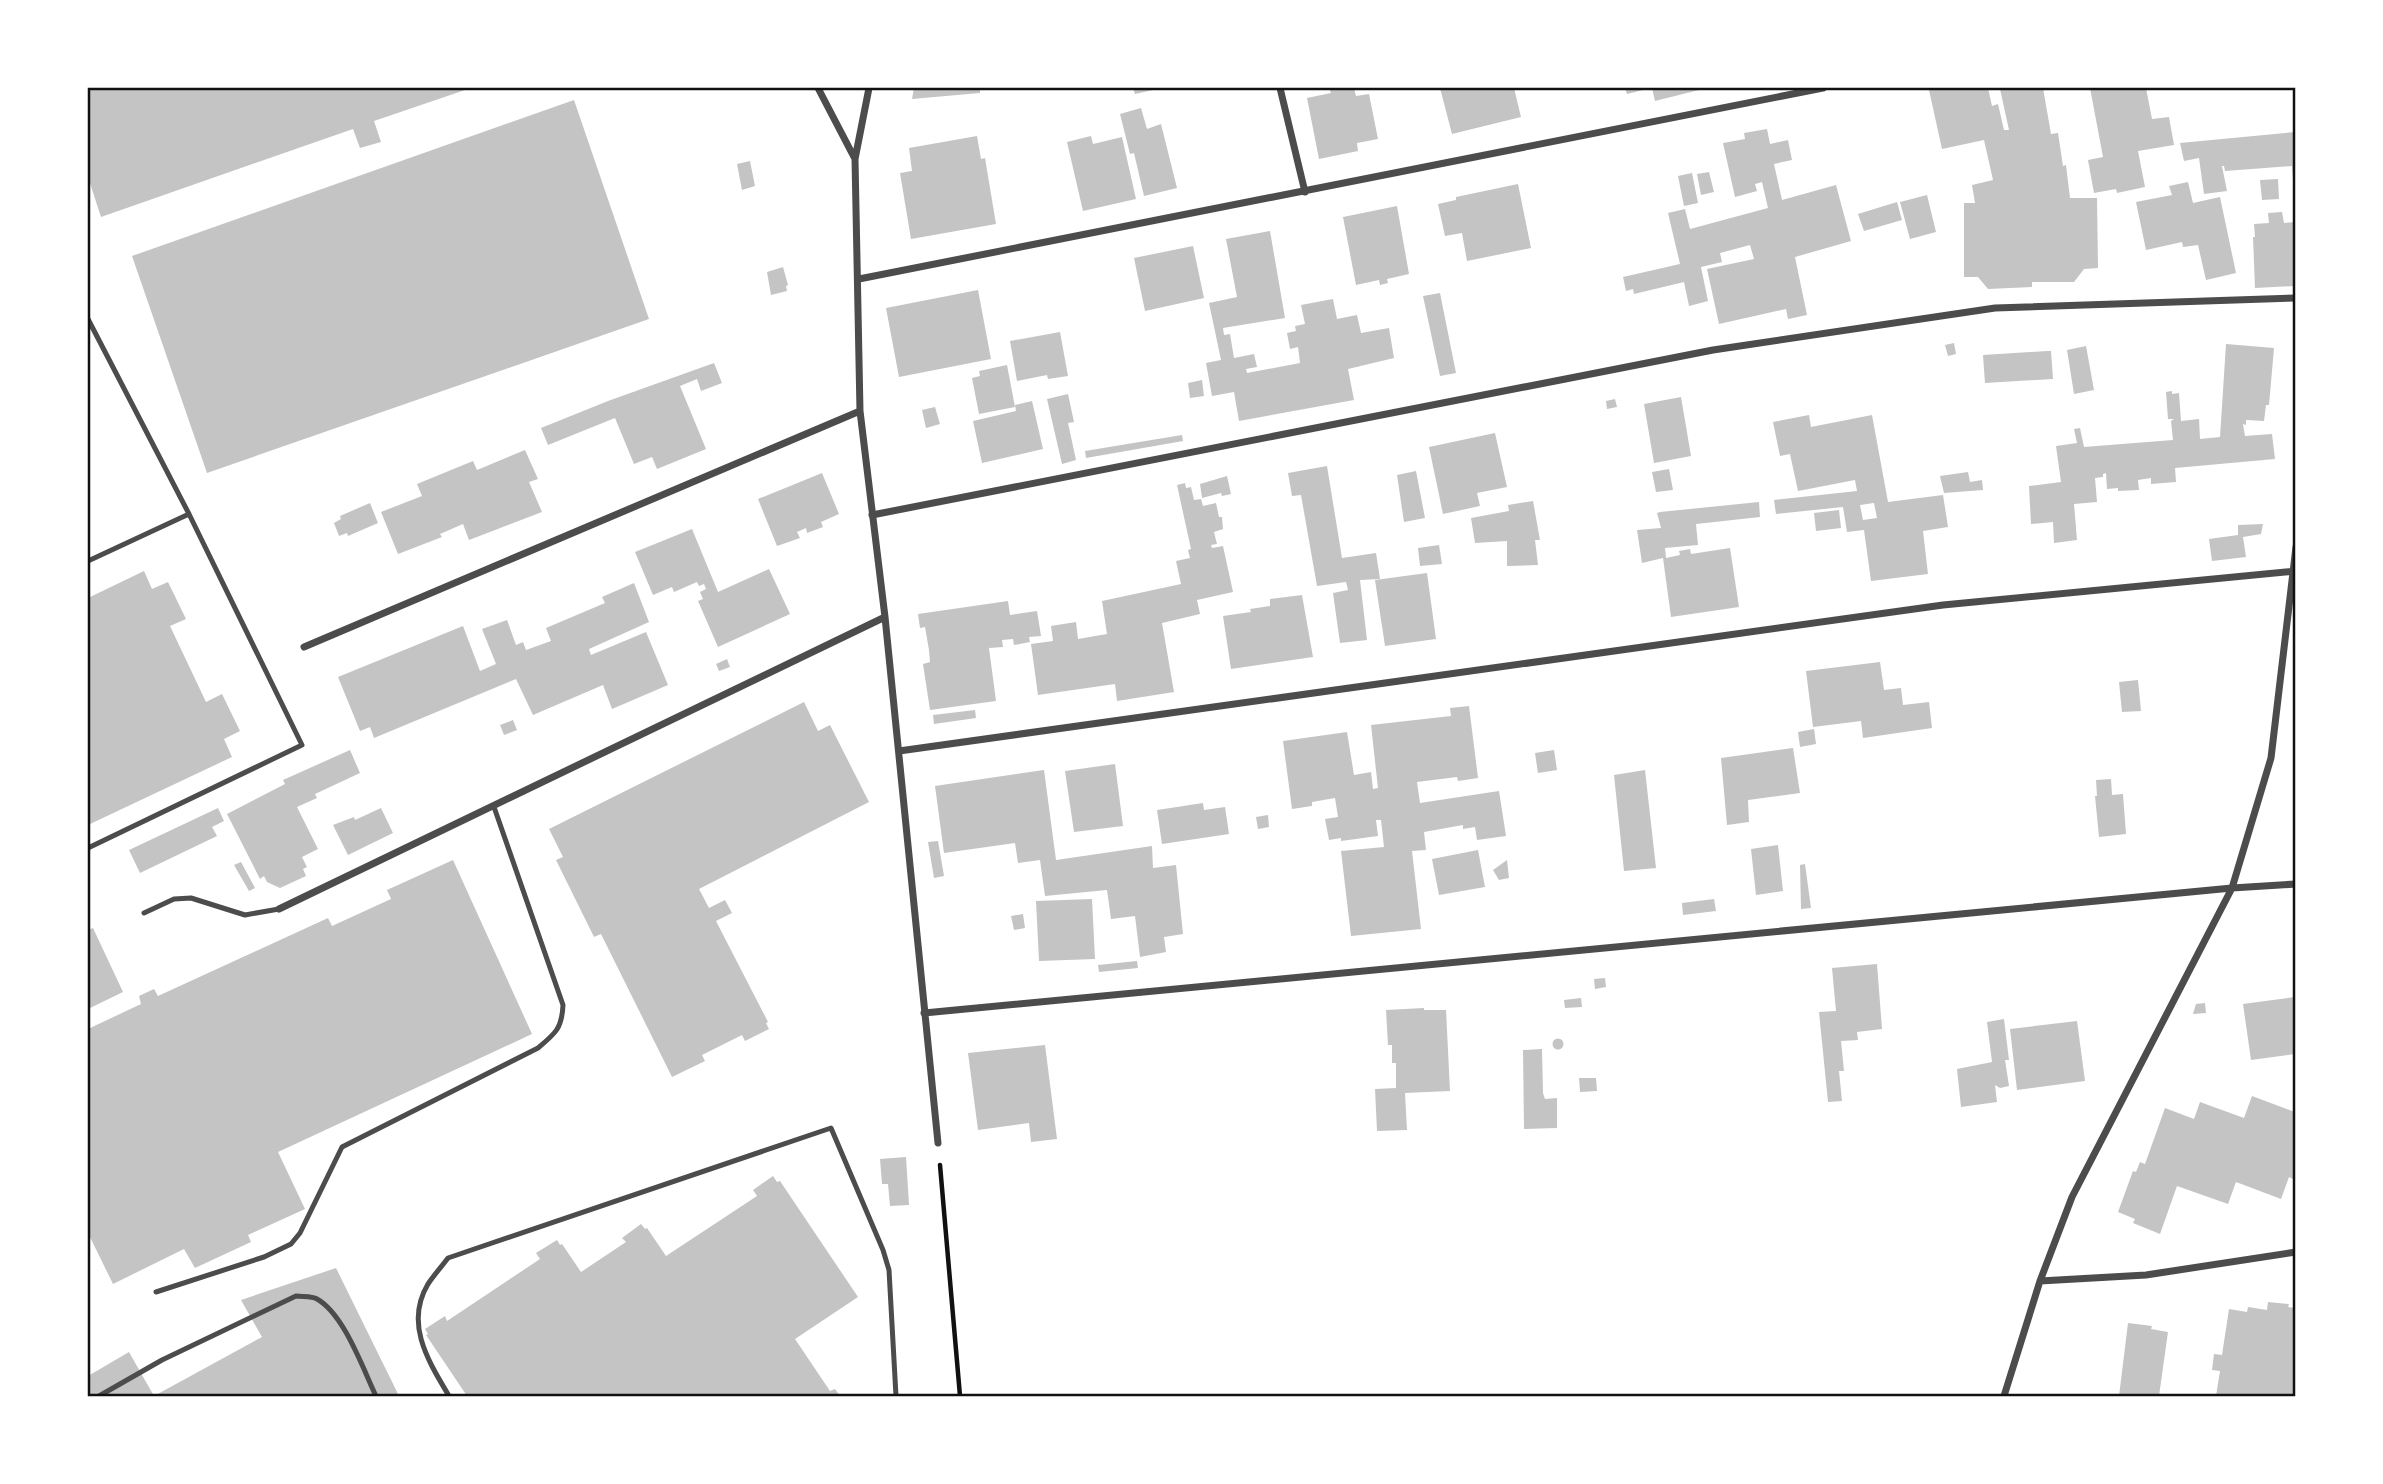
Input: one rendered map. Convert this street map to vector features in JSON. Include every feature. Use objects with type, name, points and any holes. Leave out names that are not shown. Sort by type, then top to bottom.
[{"type":"street","points":[[818,88],[855,159]]},
{"type":"street","points":[[869,88],[855,159],[860,411],[885,617],[938,1143]]},
{"type":"street","points":[[1280,88],[1305,192]]},
{"type":"street","points":[[859,279],[1823,88]]},
{"type":"street","points":[[872,515],[1713,349],[1995,308],[2295,298]]},
{"type":"street","points":[[304,647],[860,411]]},
{"type":"street","points":[[2004,1396],[2040,1281],[2072,1197],[2232,888],[2271,758],[2295,547]]},
{"type":"street","points":[[899,751],[1943,605],[2293,571]]},
{"type":"street","points":[[279,909],[885,617]]},
{"type":"street","points":[[925,1013],[2295,884]]},
{"type":"street","points":[[2040,1281],[2146,1275],[2295,1252]]},
{"type":"lane","points":[[88,319],[189,514],[302,745],[88,848]]},
{"type":"lane","points":[[88,561],[189,514]]},
{"type":"lane","points":[[156,1292],[264,1257],[291,1244],[300,1233],[342,1147],[538,1048],[558,1029],[562,1023],[563,1005],[494,807]]},
{"type":"lane","points":[[144,913],[174,899],[191,898],[245,915],[279,909]]},
{"type":"lane","points":[[449,1396],[418,1335],[419,1309],[427,1286],[448,1258],[831,1128],[889,1270],[896,1396]]},
{"type":"lane","points":[[99,1396],[162,1360],[296,1296],[315,1297],[330,1309],[376,1396]]},
{"type":"path","points":[[938,1143],[960,1396]]},
{"type":"building","points":[[88,88],[471,88],[374,121],[381,142],[360,148],[353,129],[101,217],[88,177]]},
{"type":"building","points":[[914,88],[980,88],[980,93],[912,99]]},
{"type":"building","points":[[1133,88],[1152,88],[1153,90],[1135,94]]},
{"type":"building","points":[[1329,88],[1354,88],[1356,96],[1369,94],[1378,139],[1357,143],[1358,151],[1319,159],[1307,98],[1331,93]]},
{"type":"building","points":[[1440,88],[1514,88],[1521,117],[1452,134]]},
{"type":"building","points":[[1625,88],[1642,88],[1643,90],[1627,94]]},
{"type":"building","points":[[1652,88],[1698,88],[1699,90],[1655,101]]},
{"type":"building","points":[[1988,88],[1992,106],[1998,104],[2004,130],[2009,130],[2000,89],[2043,88],[2051,134],[2058,133],[2063,166],[2066,165],[2070,198],[2097,198],[2098,268],[2084,269],[2074,282],[2032,282],[2032,287],[1988,289],[1978,277],[1964,277],[1964,203],[1975,203],[1972,185],[1993,180],[1984,140],[1942,149],[1929,90]]},
{"type":"building","points":[[2090,88],[2146,88],[2152,119],[2169,117],[2174,145],[2138,151],[2145,187],[2117,193],[2116,189],[2094,193],[2088,160],[2103,157]]},
{"type":"building","points":[[574,100],[649,319],[207,473],[132,256]]},
{"type":"building","points":[[1141,108],[1147,129],[1161,124],[1177,188],[1144,196],[1134,153],[1130,154],[1120,114]]},
{"type":"building","points":[[1767,129],[1770,144],[1788,140],[1792,160],[1774,164],[1782,200],[1836,185],[1851,241],[1795,257],[1807,315],[1788,319],[1786,309],[1719,324],[1707,269],[1754,259],[1750,245],[1720,253],[1722,262],[1701,267],[1708,301],[1689,306],[1684,282],[1634,294],[1633,289],[1626,291],[1623,277],[1680,264],[1668,213],[1685,209],[1690,229],[1768,208],[1762,182],[1755,184],[1757,191],[1735,197],[1723,143],[1745,139],[1744,133]]},
{"type":"building","points":[[2295,132],[2295,192],[2292,166],[2225,171],[2222,166],[2227,191],[2204,194],[2199,158],[2184,161],[2180,143]]},
{"type":"building","points":[[977,136],[981,159],[985,158],[996,224],[911,239],[900,173],[912,171],[909,148]]},
{"type":"building","points":[[1091,136],[1093,144],[1122,137],[1136,199],[1083,211],[1067,142]]},
{"type":"building","points":[[750,161],[755,186],[742,190],[737,164]]},
{"type":"building","points":[[1709,172],[1714,192],[1701,195],[1697,174]]},
{"type":"building","points":[[1692,173],[1698,203],[1684,206],[1678,176]]},
{"type":"building","points":[[2278,179],[2279,199],[2262,200],[2260,180]]},
{"type":"building","points":[[2188,182],[2193,203],[2220,197],[2236,273],[2206,280],[2198,245],[2183,247],[2182,242],[2146,250],[2136,202],[2172,195],[2169,186]]},
{"type":"building","points":[[1518,184],[1531,248],[1467,261],[1462,233],[1445,236],[1438,204],[1456,200],[1456,197]]},
{"type":"building","points":[[1927,195],[1936,232],[1910,239],[1900,202]]},
{"type":"building","points":[[1897,202],[1902,220],[1864,231],[1858,214]]},
{"type":"building","points":[[1397,206],[1409,274],[1387,279],[1388,283],[1380,285],[1379,280],[1356,285],[1343,217]]},
{"type":"building","points":[[2282,212],[2284,223],[2295,222],[2295,286],[2255,288],[2254,224],[2269,223],[2268,213]]},
{"type":"building","points":[[1270,231],[1285,318],[1223,328],[1224,335],[1230,334],[1234,358],[1254,354],[1257,367],[1246,369],[1247,373],[1300,363],[1298,347],[1290,349],[1287,333],[1296,331],[1295,326],[1305,324],[1301,305],[1333,299],[1337,319],[1357,315],[1361,333],[1389,328],[1394,358],[1348,369],[1354,400],[1239,421],[1234,392],[1212,396],[1206,363],[1221,360],[1209,303],[1237,297],[1226,239]]},
{"type":"building","points":[[1193,246],[1204,298],[1145,311],[1134,258]]},
{"type":"building","points":[[783,267],[787,291],[771,295],[767,272]]},
{"type":"building","points":[[978,290],[991,359],[899,377],[886,308]]},
{"type":"building","points":[[1440,293],[1456,373],[1440,376],[1423,296]]},
{"type":"building","points":[[1060,332],[1068,376],[1048,379],[1047,375],[1017,381],[1010,341]]},
{"type":"building","points":[[1954,343],[1956,354],[1948,356],[1945,345]]},
{"type":"building","points":[[2226,344],[2274,348],[2269,405],[2266,405],[2264,421],[2246,420],[2246,425],[2243,424],[2245,436],[2272,434],[2275,459],[2175,468],[2176,482],[2151,484],[2151,478],[2138,480],[2139,490],[2107,489],[2106,473],[2103,477],[2095,478],[2097,502],[2074,504],[2077,540],[2054,543],[2053,522],[2031,524],[2029,486],[2061,482],[2056,446],[2077,443],[2074,429],[2080,428],[2084,447],[2173,440],[2171,421],[2174,419],[2168,419],[2166,392],[2172,391],[2172,394],[2179,393],[2181,421],[2199,419],[2200,439],[2220,437]]},
{"type":"building","points":[[2086,346],[2094,390],[2074,394],[2067,350]]},
{"type":"building","points":[[2051,351],[2053,379],[1985,383],[1983,355]]},
{"type":"building","points":[[714,363],[722,383],[701,391],[697,379],[680,386],[706,449],[657,469],[652,457],[634,464],[615,418],[548,445],[541,428]]},
{"type":"building","points":[[1007,365],[1015,407],[979,414],[972,378],[980,376],[979,371]]},
{"type":"building","points":[[1202,380],[1204,396],[1190,398],[1188,383]]},
{"type":"building","points":[[1068,394],[1074,422],[1068,423],[1076,460],[1062,464],[1047,399]]},
{"type":"building","points":[[1681,397],[1691,456],[1654,463],[1644,404]]},
{"type":"building","points":[[1615,399],[1617,407],[1607,409],[1606,401]]},
{"type":"building","points":[[1032,401],[1043,449],[982,463],[973,421],[1016,411],[1015,405]]},
{"type":"building","points":[[935,407],[940,424],[926,428],[922,410]]},
{"type":"building","points":[[1809,415],[1811,427],[1872,415],[1888,502],[1943,495],[1948,527],[1923,531],[1928,574],[1871,581],[1864,530],[1847,532],[1843,507],[1776,514],[1774,500],[1857,491],[1855,480],[1798,491],[1790,454],[1780,456],[1773,422]],"holes":[[[1874,503],[1877,518],[1863,520],[1860,505]]]},
{"type":"building","points":[[1495,433],[1507,487],[1477,493],[1480,506],[1443,514],[1429,447]]},
{"type":"building","points":[[1182,435],[1183,441],[1086,458],[1085,451]]},
{"type":"building","points":[[525,450],[538,479],[529,482],[542,512],[469,540],[463,524],[440,534],[442,537],[398,554],[381,512],[422,496],[417,484],[473,461],[477,470]]},
{"type":"building","points":[[1327,466],[1342,558],[1376,553],[1380,579],[1360,580],[1367,640],[1340,643],[1333,593],[1348,590],[1346,582],[1317,586],[1301,495],[1292,496],[1288,473]]},
{"type":"building","points":[[1669,469],[1673,490],[1656,492],[1652,472]]},
{"type":"building","points":[[1416,471],[1425,518],[1404,522],[1397,475]]},
{"type":"building","points":[[1968,472],[1970,482],[1982,480],[1983,490],[1944,493],[1940,476]]},
{"type":"building","points":[[822,473],[839,514],[821,522],[823,527],[807,533],[806,528],[797,532],[800,538],[777,546],[758,499]]},
{"type":"building","points":[[1227,476],[1231,494],[1222,496],[1221,493],[1202,498],[1200,484]]},
{"type":"building","points":[[1185,483],[1186,488],[1191,487],[1194,500],[1201,499],[1203,506],[1216,503],[1219,517],[1222,517],[1223,529],[1214,532],[1217,544],[1211,545],[1212,548],[1223,546],[1233,592],[1197,600],[1200,614],[1162,623],[1174,692],[1117,701],[1115,684],[1038,695],[1031,644],[1053,641],[1051,626],[1076,622],[1078,639],[1107,634],[1102,601],[1181,584],[1176,561],[1190,558],[1188,550],[1191,549],[1177,485]]},
{"type":"building","points":[[1533,501],[1540,540],[1535,540],[1538,565],[1507,566],[1507,541],[1475,543],[1471,518],[1509,511],[1508,505]]},
{"type":"building","points":[[1759,502],[1760,517],[1696,524],[1698,545],[1665,548],[1666,558],[1680,555],[1679,551],[1690,549],[1691,554],[1730,548],[1739,607],[1671,617],[1663,558],[1642,563],[1637,530],[1661,528],[1657,513],[1660,512]]},
{"type":"building","points":[[370,503],[378,523],[348,536],[347,533],[339,536],[334,523],[341,519],[340,516]]},
{"type":"building","points":[[1839,510],[1841,528],[1816,531],[1814,513]]},
{"type":"building","points":[[2263,524],[2261,534],[2243,537],[2246,557],[2212,561],[2209,539],[2238,535],[2238,525]]},
{"type":"building","points":[[692,529],[718,592],[769,569],[790,614],[718,647],[698,601],[703,599],[700,592],[706,589],[704,584],[699,586],[697,582],[674,592],[672,587],[653,595],[635,552]]},
{"type":"building","points":[[1439,545],[1442,564],[1420,566],[1418,548]]},
{"type":"building","points":[[144,571],[152,589],[168,582],[186,619],[170,626],[206,702],[222,694],[240,731],[224,739],[232,757],[88,825],[88,598]]},
{"type":"building","points":[[1427,573],[1436,639],[1385,646],[1375,580]]},
{"type":"building","points":[[634,583],[649,622],[589,649],[591,655],[646,632],[668,685],[612,709],[603,685],[533,715],[516,679],[374,738],[370,727],[360,731],[338,677],[463,626],[480,671],[496,664],[482,629],[507,620],[516,645],[523,642],[526,650],[551,641],[546,628],[605,603],[602,597]]},
{"type":"building","points":[[1302,595],[1313,657],[1231,669],[1223,616],[1270,606],[1270,599]]},
{"type":"building","points":[[1008,601],[1010,615],[1037,611],[1041,636],[1029,637],[1030,642],[1014,645],[1013,639],[1002,640],[1003,647],[989,648],[996,701],[930,710],[923,664],[930,662],[929,650],[925,627],[920,628],[918,614]]},
{"type":"building","points":[[727,659],[730,667],[719,671],[716,664]]},
{"type":"building","points":[[1880,662],[1884,690],[1901,688],[1903,705],[1929,702],[1932,728],[1863,738],[1861,721],[1813,727],[1806,671]]},
{"type":"building","points":[[2138,680],[2141,711],[2122,712],[2119,682]]},
{"type":"building","points":[[804,702],[818,731],[830,725],[869,802],[699,889],[709,908],[725,900],[732,913],[716,921],[768,1022],[766,1023],[769,1029],[745,1041],[742,1035],[702,1055],[705,1061],[672,1077],[601,934],[594,937],[556,860],[563,857],[549,829]]},
{"type":"building","points":[[1469,706],[1478,778],[1458,781],[1457,777],[1417,782],[1420,803],[1499,791],[1506,836],[1477,840],[1475,827],[1463,829],[1463,825],[1424,832],[1426,850],[1412,851],[1421,929],[1351,936],[1341,851],[1384,847],[1381,820],[1376,820],[1378,836],[1329,840],[1325,819],[1338,817],[1335,798],[1292,809],[1283,741],[1347,732],[1354,775],[1371,772],[1373,789],[1378,788],[1371,725],[1451,716],[1450,708]]},
{"type":"building","points":[[975,710],[976,718],[934,724],[933,715]]},
{"type":"building","points":[[513,720],[517,730],[504,735],[500,725]]},
{"type":"building","points":[[1814,729],[1816,744],[1800,747],[1798,732]]},
{"type":"building","points":[[1793,748],[1800,793],[1748,800],[1749,822],[1727,825],[1721,758]]},
{"type":"building","points":[[350,750],[360,773],[315,794],[317,798],[297,807],[318,849],[302,857],[307,867],[303,869],[306,876],[280,888],[267,882],[264,876],[260,879],[227,814],[285,784],[283,780]]},
{"type":"building","points":[[1554,750],[1557,770],[1538,773],[1535,753]]},
{"type":"building","points":[[1115,764],[1123,826],[1074,832],[1065,771]]},
{"type":"building","points":[[1044,770],[1056,860],[1152,846],[1153,868],[1176,865],[1183,934],[1164,937],[1166,952],[1140,957],[1135,916],[1111,919],[1107,890],[1045,896],[1040,860],[1018,863],[1015,843],[944,853],[935,786]]},
{"type":"building","points":[[1645,770],[1656,868],[1624,871],[1614,775]]},
{"type":"building","points":[[2111,779],[2112,795],[2123,794],[2126,834],[2099,837],[2096,780]]},
{"type":"building","points":[[1203,803],[1204,810],[1225,807],[1229,834],[1162,844],[1157,810]]},
{"type":"building","points":[[218,808],[224,821],[212,827],[217,836],[140,873],[129,850]]},
{"type":"building","points":[[381,808],[393,833],[348,855],[333,825],[354,817],[355,820]]},
{"type":"building","points":[[1268,815],[1269,827],[1258,829],[1256,817]]},
{"type":"building","points":[[938,841],[944,876],[934,878],[928,842]]},
{"type":"building","points":[[1778,845],[1783,891],[1756,895],[1751,849]]},
{"type":"building","points":[[1478,850],[1485,887],[1439,895],[1432,859]]},
{"type":"building","points":[[453,860],[532,1034],[278,1152],[305,1209],[248,1235],[251,1242],[195,1268],[184,1249],[113,1284],[88,1233],[88,1029],[141,1004],[139,996],[154,989],[158,996],[328,918],[332,926],[391,899],[387,890]]},
{"type":"building","points":[[1507,860],[1509,878],[1499,880],[1493,870]]},
{"type":"building","points":[[241,862],[255,888],[249,891],[234,865]]},
{"type":"building","points":[[1805,864],[1811,908],[1801,909],[1800,865]]},
{"type":"building","points":[[1092,899],[1095,959],[1039,961],[1036,901]]},
{"type":"building","points":[[1714,899],[1716,911],[1683,915],[1682,903]]},
{"type":"building","points":[[1023,914],[1025,928],[1014,930],[1011,916]]},
{"type":"building","points":[[93,928],[123,992],[88,1009],[88,930]]},
{"type":"building","points":[[1137,961],[1138,968],[1099,972],[1098,965]]},
{"type":"building","points":[[1877,964],[1882,1029],[1857,1032],[1858,1040],[1841,1041],[1844,1071],[1839,1071],[1842,1101],[1828,1102],[1819,1012],[1836,1011],[1832,968]]},
{"type":"building","points":[[1605,978],[1606,987],[1595,989],[1594,979]]},
{"type":"building","points":[[2295,997],[2295,1054],[2251,1060],[2243,1004]]},
{"type":"building","points":[[1581,998],[1582,1007],[1565,1008],[1564,1000]]},
{"type":"building","points":[[2205,1003],[2206,1013],[2193,1014],[2196,1004]]},
{"type":"building","points":[[1386,1010],[1446,1010],[1450,1091],[1405,1093],[1407,1130],[1377,1131],[1375,1089],[1396,1088],[1396,1063],[1392,1063],[1392,1045],[1388,1045]]},
{"type":"building","points":[[2004,1019],[2009,1086],[2000,1088],[1995,1085],[1997,1102],[1961,1107],[1957,1069],[1992,1062],[1987,1022]]},
{"type":"building","points":[[2077,1021],[2085,1081],[2017,1090],[2010,1029]]},
{"type":"building","points":[[1558,1038],[1564,1044],[1558,1050],[1552,1044]]},
{"type":"building","points":[[1045,1045],[1057,1139],[1031,1142],[1029,1123],[978,1130],[968,1053]]},
{"type":"building","points":[[1542,1049],[1543,1093],[1545,1099],[1557,1098],[1557,1128],[1524,1129],[1523,1050]]},
{"type":"building","points":[[1579,1078],[1596,1078],[1597,1091],[1580,1092]]},
{"type":"building","points":[[2252,1096],[2295,1112],[2295,1180],[2289,1177],[2281,1199],[2236,1182],[2228,1204],[2177,1186],[2160,1234],[2133,1223],[2135,1219],[2118,1212],[2133,1171],[2136,1172],[2140,1162],[2145,1164],[2165,1108],[2194,1119],[2200,1102],[2244,1118]]},
{"type":"building","points":[[906,1157],[909,1205],[890,1206],[888,1184],[882,1184],[880,1159]]},
{"type":"building","points":[[773,1176],[777,1182],[780,1181],[858,1297],[795,1339],[830,1391],[835,1389],[840,1396],[467,1396],[426,1335],[428,1334],[425,1329],[445,1316],[447,1321],[540,1259],[536,1253],[557,1240],[581,1272],[626,1242],[622,1238],[641,1224],[647,1228],[666,1256],[757,1196],[753,1190]]},
{"type":"building","points":[[336,1268],[399,1396],[154,1396],[262,1337],[241,1300]]},
{"type":"building","points":[[2268,1302],[2289,1304],[2288,1307],[2295,1308],[2295,1396],[2216,1396],[2220,1371],[2212,1370],[2214,1354],[2222,1355],[2229,1309],[2247,1312],[2248,1307],[2267,1310]]},
{"type":"building","points":[[2128,1323],[2152,1326],[2151,1329],[2168,1332],[2159,1396],[2119,1396]]},
{"type":"building","points":[[129,1352],[154,1396],[88,1396],[88,1376]]}]
